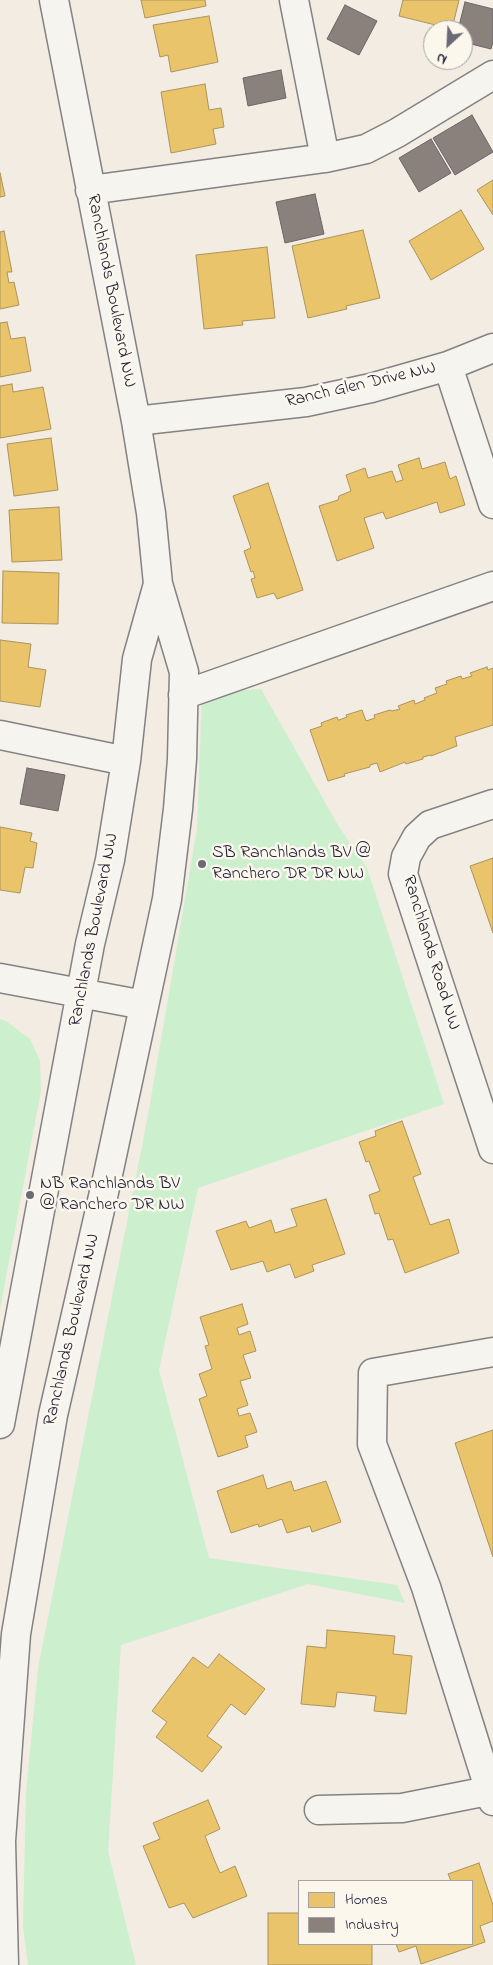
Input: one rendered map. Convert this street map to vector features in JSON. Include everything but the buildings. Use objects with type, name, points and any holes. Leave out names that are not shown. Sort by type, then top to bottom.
[{"type":"street","name":"Ranchlands Boulevard NW","points":[[4,1965],[1,1841],[16,1634],[53,1415],[169,890],[179,799],[184,672],[158,584],[151,513],[136,421],[54,0]]},
{"type":"street","points":[[294,0],[326,158]]},
{"type":"street","points":[[90,190],[326,158],[366,149],[397,133],[493,75]]},
{"type":"street","name":"Ranch Glen Drive NW","points":[[136,421],[306,402],[370,388],[448,366],[493,348]]},
{"type":"street","points":[[448,366],[493,504]]},
{"type":"street","name":"Ranchlands Boulevard NW","points":[[0,1424],[82,995],[90,944],[110,860],[126,761],[137,659],[158,584]]},
{"type":"street","points":[[183,695],[493,586]]},
{"type":"street","points":[[0,735],[126,761]]},
{"type":"street","name":"Ranchlands Road NW","points":[[493,804],[430,825],[417,837],[406,857],[403,874],[493,1149]]},
{"type":"street","points":[[0,978],[82,995],[144,1005]]},
{"type":"street","points":[[319,1810],[402,1808],[492,1794],[426,1587],[372,1444],[374,1373],[493,1352]]},
{"type":"green space","points":[[261,689],[339,827],[367,868],[444,1104],[198,1188],[159,1370],[209,1558],[397,1585],[405,1603],[308,1584],[121,1645],[108,1851],[136,1965],[28,1965],[23,1927],[26,1793],[38,1668],[147,1121],[197,829],[202,693]]},
{"type":"green space","points":[[0,1019],[6,1021],[30,1039],[40,1061],[41,1091],[0,1309]]},
{"type":"place","name":"SB Ranchlands BV @ Ranchero DR DR NW","points":[[202,864]]},
{"type":"place","name":"NB Ranchlands BV @ Ranchero DR NW","points":[[30,1195]]}]
